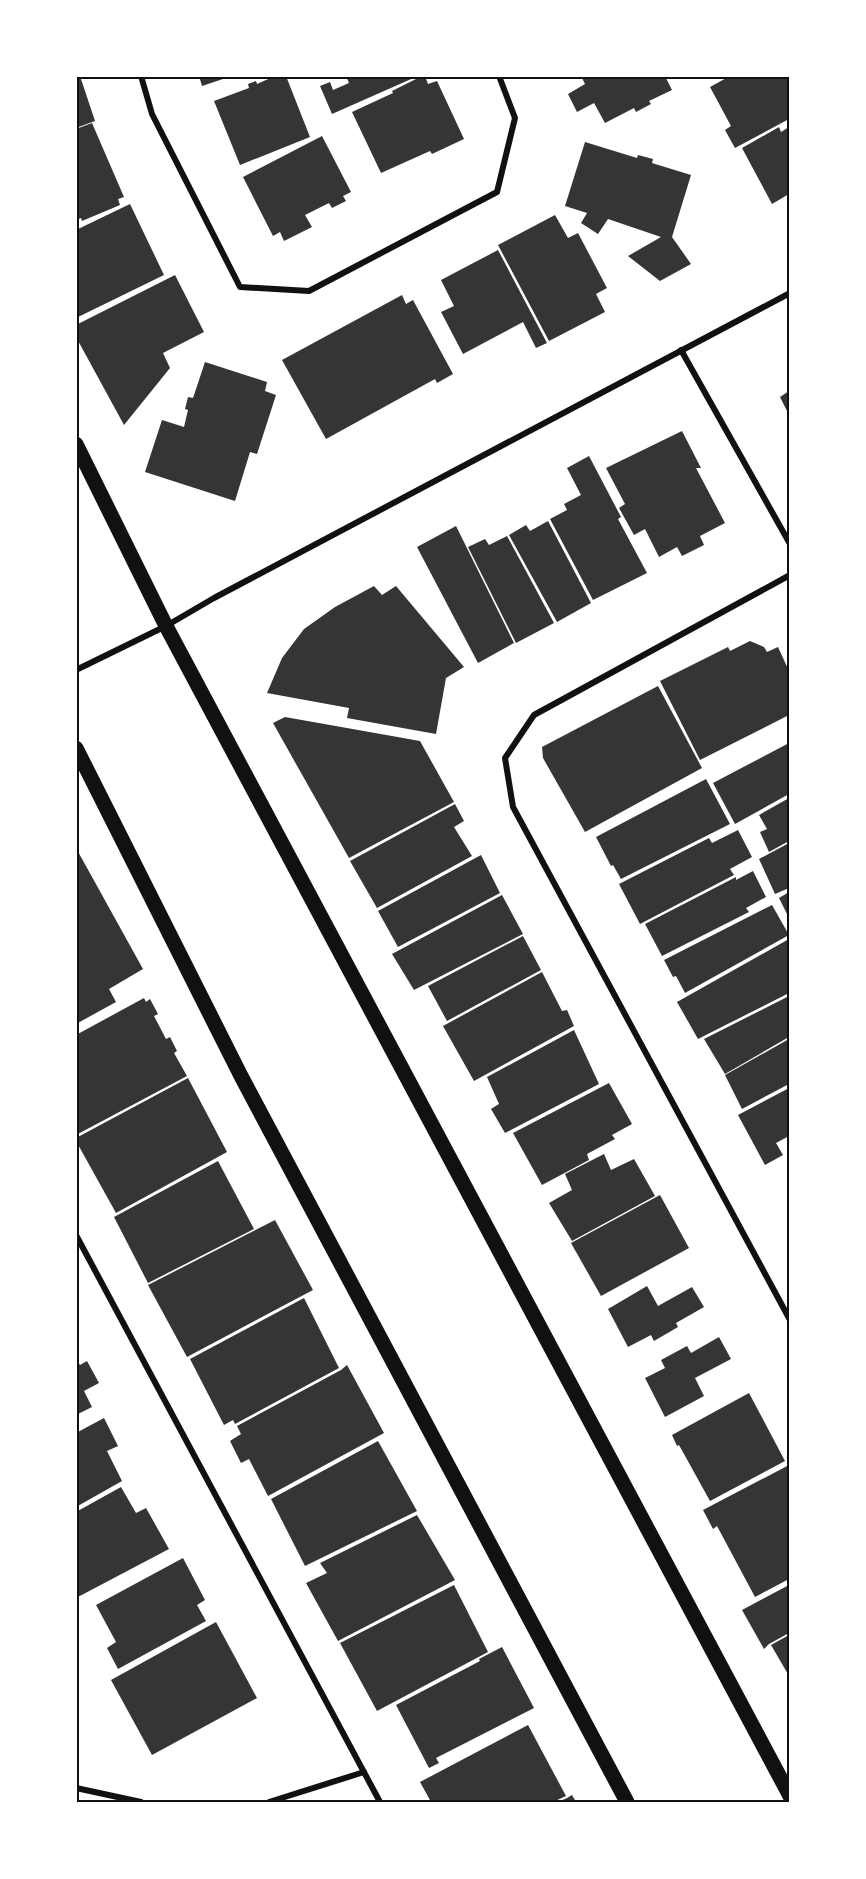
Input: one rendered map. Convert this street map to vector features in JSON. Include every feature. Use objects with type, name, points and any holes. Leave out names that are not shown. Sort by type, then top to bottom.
[{"type":"main road","points":[[76,444],[166,626],[789,1796]]},
{"type":"main road","points":[[76,748],[241,1076],[627,1803]]},
{"type":"street","points":[[141,76],[152,114],[240,287],[309,291],[497,192],[515,118],[499,76]]},
{"type":"street","points":[[76,670],[166,626],[789,293]]},
{"type":"street","points":[[681,350],[789,544]]},
{"type":"street","points":[[789,575],[534,715],[505,758],[513,807],[789,1320]]},
{"type":"street","points":[[76,1235],[380,1803]]},
{"type":"street","points":[[269,1803],[364,1772]]},
{"type":"street","points":[[76,1788],[141,1803]]},
{"type":"building","points":[[76,76],[80,76],[95,121],[76,128]]},
{"type":"building","points":[[199,76],[229,76],[229,77],[202,86]]},
{"type":"building","points":[[275,76],[286,76],[310,137],[240,165],[214,101],[249,88],[248,84],[256,81],[257,84]]},
{"type":"building","points":[[346,76],[418,76],[332,114],[320,86],[330,82],[333,90],[349,83]]},
{"type":"building","points":[[425,76],[428,84],[437,81],[464,139],[381,173],[352,112],[393,93],[392,91]]},
{"type":"building","points":[[581,76],[665,76],[672,90],[649,101],[651,104],[636,112],[634,108],[605,123],[594,103],[577,112],[568,94],[585,84]]},
{"type":"building","points":[[730,76],[789,76],[789,119],[735,148],[725,130],[731,126],[710,87]]},
{"type":"building","points":[[92,123],[124,197],[118,199],[120,205],[82,221],[81,218],[76,220],[76,129]]},
{"type":"building","points":[[779,127],[781,132],[789,127],[789,194],[772,204],[742,148]]},
{"type":"building","points":[[322,136],[351,192],[343,196],[346,201],[332,208],[329,203],[305,215],[312,227],[284,241],[280,232],[273,236],[243,177]]},
{"type":"building","points":[[585,142],[637,158],[638,155],[653,159],[652,163],[691,175],[672,237],[691,264],[660,281],[628,256],[661,237],[608,219],[598,234],[581,223],[587,213],[565,206]]},
{"type":"building","points":[[130,204],[164,275],[76,318],[76,230]]},
{"type":"building","points":[[555,215],[568,238],[578,233],[607,288],[596,294],[605,312],[549,341],[498,245]]},
{"type":"building","points":[[498,250],[547,343],[536,348],[523,322],[463,354],[441,312],[454,306],[441,280]]},
{"type":"building","points":[[175,275],[204,332],[163,353],[170,368],[124,425],[76,337],[76,325]]},
{"type":"building","points":[[402,295],[406,304],[413,300],[453,374],[437,383],[435,379],[326,439],[282,360]]},
{"type":"building","points":[[205,362],[267,382],[265,391],[276,395],[257,454],[250,452],[235,501],[145,472],[162,420],[184,427],[188,397],[193,398]]},
{"type":"building","points":[[789,391],[789,415],[780,397]]},
{"type":"building","points":[[682,431],[701,468],[696,468],[725,523],[700,536],[704,545],[682,556],[677,547],[659,557],[645,529],[634,535],[619,508],[625,504],[606,468]]},
{"type":"building","points":[[589,456],[621,517],[618,519],[647,573],[593,600],[550,519],[567,510],[564,504],[581,495],[567,468]]},
{"type":"building","points":[[548,521],[591,603],[557,622],[509,535],[526,525],[530,531]]},
{"type":"building","points":[[456,526],[514,643],[478,663],[417,547]]},
{"type":"building","points":[[507,536],[554,623],[516,643],[468,547],[485,539],[489,545]]},
{"type":"building","points":[[374,586],[382,595],[396,586],[464,667],[446,678],[436,734],[347,718],[349,708],[267,693],[282,658],[304,629],[335,607]]},
{"type":"building","points":[[750,641],[764,647],[767,652],[778,647],[789,671],[789,692],[787,693],[789,715],[700,760],[660,681],[728,647],[730,651]]},
{"type":"building","points":[[658,686],[702,768],[585,832],[543,758],[542,747]]},
{"type":"building","points":[[285,717],[420,741],[454,802],[349,858],[273,723]]},
{"type":"building","points":[[789,743],[789,794],[735,824],[713,783]]},
{"type":"building","points":[[706,779],[730,824],[621,879],[613,865],[611,866],[596,837]]},
{"type":"building","points":[[789,798],[789,841],[769,852],[760,832],[767,829],[759,815]]},
{"type":"building","points":[[455,804],[464,821],[454,827],[472,856],[377,908],[350,861]]},
{"type":"building","points":[[738,830],[752,857],[730,869],[734,875],[640,924],[619,884],[709,838],[712,843]]},
{"type":"building","points":[[789,843],[789,888],[775,894],[759,859]]},
{"type":"building","points":[[76,848],[143,969],[109,989],[116,1002],[76,1024]]},
{"type":"building","points":[[481,855],[500,893],[398,947],[378,911]]},
{"type":"building","points":[[753,871],[766,897],[746,908],[749,912],[662,956],[645,924],[736,877],[736,880]]},
{"type":"building","points":[[789,892],[789,918],[779,898]]},
{"type":"building","points":[[502,895],[523,934],[414,990],[392,954]]},
{"type":"building","points":[[772,905],[789,935],[685,993],[664,960]]},
{"type":"building","points":[[523,936],[541,970],[447,1021],[428,986]]},
{"type":"building","points":[[789,939],[789,993],[698,1039],[677,1002]]},
{"type":"building","points":[[542,972],[562,1011],[567,1010],[574,1026],[474,1081],[443,1026]]},
{"type":"building","points":[[789,996],[789,1037],[725,1074],[704,1039]]},
{"type":"building","points":[[144,998],[146,1002],[150,999],[158,1014],[154,1016],[166,1039],[170,1037],[177,1051],[174,1053],[187,1076],[76,1135],[76,1035]]},
{"type":"building","points":[[574,1030],[599,1084],[505,1133],[491,1109],[499,1104],[487,1077]]},
{"type":"building","points":[[789,1039],[789,1084],[742,1109],[725,1075]]},
{"type":"building","points":[[188,1078],[227,1152],[116,1213],[76,1138]]},
{"type":"building","points":[[609,1083],[632,1124],[612,1135],[615,1139],[587,1154],[589,1160],[542,1185],[513,1133]]},
{"type":"building","points":[[789,1088],[789,1136],[776,1143],[783,1155],[765,1165],[738,1115]]},
{"type":"building","points":[[604,1154],[611,1170],[634,1159],[655,1196],[572,1241],[549,1203],[572,1190],[565,1174]]},
{"type":"building","points":[[218,1161],[254,1229],[148,1283],[114,1217]]},
{"type":"building","points":[[660,1195],[689,1248],[601,1296],[571,1243]]},
{"type":"building","points":[[275,1220],[313,1290],[187,1357],[148,1285]]},
{"type":"building","points":[[647,1286],[658,1306],[692,1287],[704,1307],[676,1323],[678,1327],[654,1341],[651,1335],[628,1347],[608,1309]]},
{"type":"building","points":[[304,1298],[339,1368],[235,1424],[233,1420],[224,1425],[190,1359]]},
{"type":"building","points":[[719,1337],[731,1359],[695,1378],[704,1396],[665,1417],[645,1378],[665,1368],[661,1360],[687,1346],[691,1353]]},
{"type":"building","points":[[76,1359],[80,1365],[87,1361],[99,1383],[84,1391],[92,1407],[76,1415]]},
{"type":"building","points":[[347,1365],[384,1433],[268,1496],[249,1459],[241,1463],[230,1441],[241,1434],[237,1426]]},
{"type":"building","points":[[749,1393],[785,1461],[710,1501],[672,1435]]},
{"type":"building","points":[[104,1418],[118,1446],[107,1451],[122,1481],[76,1507],[76,1433]]},
{"type":"building","points":[[378,1441],[417,1511],[305,1566],[271,1499]]},
{"type":"building","points":[[789,1465],[789,1579],[755,1597],[717,1526],[713,1529],[703,1510]]},
{"type":"building","points":[[121,1487],[136,1513],[146,1508],[169,1549],[76,1598],[76,1512]]},
{"type":"building","points":[[417,1515],[455,1580],[338,1641],[306,1583],[327,1573],[320,1563]]},
{"type":"building","points":[[183,1558],[205,1600],[197,1605],[206,1621],[118,1669],[107,1648],[116,1642],[96,1605]]},
{"type":"building","points":[[454,1585],[488,1652],[377,1711],[340,1643]]},
{"type":"building","points":[[789,1585],[789,1633],[764,1649],[742,1610]]},
{"type":"building","points":[[216,1622],[257,1698],[152,1755],[111,1680]]},
{"type":"building","points":[[789,1635],[789,1676],[771,1645]]},
{"type":"building","points":[[502,1647],[534,1708],[436,1758],[439,1763],[429,1768],[396,1705]]},
{"type":"building","points":[[528,1725],[566,1796],[553,1802],[431,1802],[420,1782]]},
{"type":"building","points":[[572,1795],[576,1802],[558,1802],[567,1798]]}]
